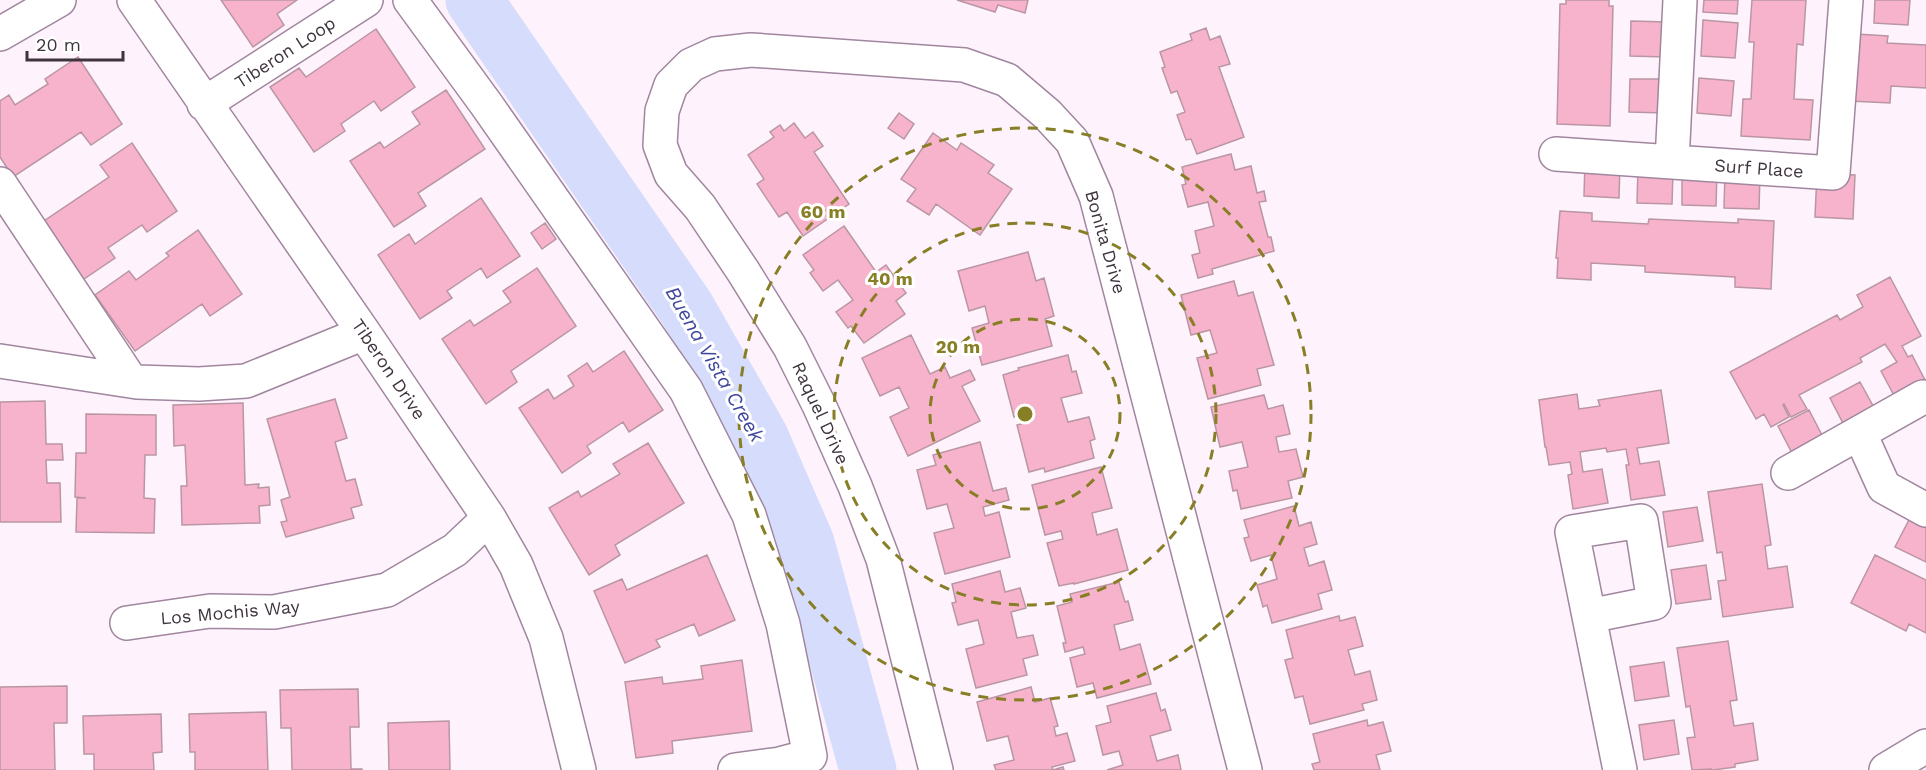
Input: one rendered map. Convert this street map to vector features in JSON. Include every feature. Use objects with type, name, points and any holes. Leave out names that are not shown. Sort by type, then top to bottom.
[{"type":"street","points":[[0,34],[59,0]]},
{"type":"street","name":"Tiberon Drive","points":[[134,0],[364,333],[489,519],[516,565],[546,639],[579,770]]},
{"type":"street","name":"Tiberon Loop","points":[[204,104],[366,0]]},
{"type":"street","points":[[410,0],[486,104],[686,390],[749,515],[783,624],[810,756],[780,764],[735,770]]},
{"type":"street","points":[[1556,154],[1672,162],[1680,0]]},
{"type":"street","name":"Surf Place","points":[[1672,162],[1833,173],[1846,0]]},
{"type":"street","name":"Bonita Drive","points":[[671,85],[691,65],[716,54],[751,50],[964,65],[1007,80],[1047,114],[1072,141],[1096,196],[1245,770]]},
{"type":"street","name":"Raquel Drive","points":[[671,85],[662,111],[660,145],[671,174],[700,207],[790,347],[819,405],[855,486],[883,560],[936,770]]},
{"type":"street","points":[[0,184],[131,381]]},
{"type":"street","points":[[0,361],[131,381],[199,384],[246,381],[364,333]]},
{"type":"street","points":[[1788,473],[1923,397]]},
{"type":"street","points":[[1860,434],[1884,487],[1926,510]]},
{"type":"street","name":"Los Mochis Way","points":[[127,623],[210,611],[274,612],[387,590],[455,550],[489,519]]},
{"type":"street","points":[[1589,616],[1620,770]]},
{"type":"street","points":[[1886,770],[1926,746]]},
{"type":"building","points":[[221,0],[297,0],[277,14],[284,25],[253,47]]},
{"type":"building","points":[[957,0],[1028,0],[1025,13],[998,5],[995,12]]},
{"type":"building","points":[[1566,0],[1609,0],[1609,6],[1613,6],[1610,126],[1557,124],[1560,4],[1566,4]]},
{"type":"building","points":[[1704,0],[1738,0],[1737,14],[1703,12]]},
{"type":"building","points":[[1752,0],[1806,0],[1803,45],[1797,44],[1794,99],[1813,100],[1810,140],[1741,136],[1743,99],[1751,99],[1754,42],[1749,42]]},
{"type":"building","points":[[1875,0],[1910,0],[1908,25],[1874,23]]},
{"type":"building","points":[[1703,20],[1738,23],[1735,58],[1701,56]]},
{"type":"building","points":[[1631,21],[1667,22],[1665,57],[1630,56]]},
{"type":"building","points":[[1206,28],[1210,40],[1220,36],[1230,64],[1219,67],[1244,137],[1197,154],[1191,139],[1186,140],[1177,115],[1185,112],[1177,91],[1171,93],[1162,68],[1165,67],[1160,52],[1192,40],[1190,34]]},
{"type":"building","points":[[376,29],[415,87],[381,111],[374,101],[341,124],[345,131],[314,152],[270,87],[299,68],[306,77]]},
{"type":"building","points":[[1856,34],[1888,36],[1887,43],[1926,45],[1926,88],[1891,86],[1890,103],[1850,101]]},
{"type":"building","points":[[78,57],[122,124],[91,145],[81,132],[13,177],[0,157],[0,101],[9,95],[15,105],[48,84],[45,79]]},
{"type":"building","points":[[1699,78],[1734,81],[1731,116],[1697,113]]},
{"type":"building","points":[[1630,79],[1665,79],[1664,113],[1629,112]]},
{"type":"building","points":[[446,90],[485,149],[418,193],[426,206],[394,227],[350,161],[380,142],[384,148],[420,124],[412,112]]},
{"type":"building","points":[[899,113],[914,124],[904,139],[888,128]]},
{"type":"building","points":[[794,123],[805,138],[813,132],[823,146],[814,152],[849,204],[803,236],[787,212],[779,217],[757,184],[764,179],[748,155],[774,137],[770,132],[780,125],[784,131]]},
{"type":"building","points":[[933,133],[957,150],[961,143],[994,165],[988,173],[1012,189],[980,235],[936,204],[929,215],[907,201],[916,189],[901,179]]},
{"type":"building","points":[[132,143],[177,211],[147,232],[142,225],[108,248],[115,258],[81,281],[41,223],[109,177],[100,165]]},
{"type":"building","points":[[1231,154],[1235,170],[1251,166],[1257,193],[1264,191],[1266,201],[1259,202],[1274,251],[1212,269],[1213,274],[1198,278],[1192,255],[1200,253],[1195,231],[1214,226],[1208,202],[1188,207],[1182,185],[1186,184],[1182,167]]},
{"type":"building","points":[[1585,162],[1620,163],[1619,198],[1584,196]]},
{"type":"building","points":[[1638,169],[1673,171],[1672,204],[1637,203]]},
{"type":"building","points":[[1682,171],[1717,172],[1716,206],[1682,205]]},
{"type":"building","points":[[1725,173],[1760,174],[1759,209],[1724,208]]},
{"type":"building","points":[[1817,173],[1855,175],[1853,219],[1815,217]]},
{"type":"building","points":[[481,198],[520,256],[487,278],[481,268],[447,291],[452,298],[420,319],[378,255],[409,234],[415,244]]},
{"type":"building","points":[[1560,211],[1592,213],[1592,221],[1648,224],[1649,219],[1738,223],[1738,219],[1774,221],[1771,289],[1735,287],[1735,277],[1645,272],[1645,266],[1591,263],[1591,280],[1557,278],[1558,258],[1556,258]]},
{"type":"building","points":[[545,223],[556,239],[542,249],[531,233]]},
{"type":"building","points":[[844,226],[876,272],[886,265],[906,293],[896,301],[905,314],[864,343],[851,326],[848,328],[836,312],[853,300],[838,280],[823,291],[810,273],[814,270],[803,255]]},
{"type":"building","points":[[198,230],[242,294],[210,316],[202,304],[135,351],[95,295],[129,271],[136,280],[169,256],[166,253]]},
{"type":"building","points":[[1028,252],[1036,281],[1044,278],[1054,316],[1045,319],[1052,346],[982,365],[972,328],[989,323],[985,306],[969,311],[958,271]]},
{"type":"building","points":[[537,268],[576,326],[511,371],[517,382],[486,404],[442,339],[470,320],[474,326],[511,302],[503,291]]},
{"type":"building","points":[[1890,277],[1921,336],[1902,346],[1908,357],[1912,355],[1926,382],[1897,401],[1881,371],[1897,362],[1885,344],[1860,358],[1862,362],[1799,395],[1807,409],[1791,417],[1784,404],[1789,417],[1771,427],[1764,414],[1756,419],[1730,372],[1837,315],[1840,320],[1863,307],[1857,295]]},
{"type":"building","points":[[1234,281],[1238,296],[1253,292],[1274,365],[1257,369],[1261,385],[1208,399],[1197,358],[1217,353],[1210,330],[1191,335],[1181,295]]},
{"type":"building","points":[[911,335],[930,374],[945,367],[950,378],[970,370],[975,380],[962,386],[980,421],[908,456],[890,417],[909,408],[899,387],[880,396],[862,358]]},
{"type":"building","points":[[624,351],[663,410],[629,432],[623,422],[587,446],[591,453],[562,473],[519,408],[548,389],[554,399],[574,386],[568,376],[587,363],[593,372]]},
{"type":"building","points":[[1068,355],[1072,372],[1076,371],[1082,393],[1061,398],[1068,422],[1089,417],[1095,439],[1090,441],[1094,458],[1045,472],[1044,468],[1029,472],[1017,425],[1032,421],[1029,413],[1014,417],[1003,375],[1019,370],[1018,368]]},
{"type":"building","points":[[1860,382],[1877,413],[1846,429],[1830,398]]},
{"type":"building","points":[[1661,390],[1669,443],[1637,448],[1640,464],[1659,461],[1665,495],[1631,500],[1626,449],[1607,452],[1606,448],[1580,452],[1583,472],[1602,469],[1608,503],[1573,509],[1568,475],[1572,474],[1570,462],[1549,465],[1539,400],[1577,394],[1579,409],[1600,406],[1598,400]]},
{"type":"building","points":[[1264,395],[1268,409],[1283,405],[1290,434],[1276,437],[1279,452],[1296,449],[1303,477],[1288,481],[1292,498],[1241,509],[1237,490],[1233,491],[1229,471],[1248,467],[1242,442],[1220,447],[1211,407]]},
{"type":"building","points":[[335,399],[347,438],[335,442],[346,481],[355,479],[362,505],[351,508],[354,518],[286,537],[281,522],[287,521],[281,500],[290,497],[267,419]]},
{"type":"building","points":[[45,401],[46,444],[62,444],[63,460],[46,460],[47,483],[60,483],[61,522],[0,522],[0,402]]},
{"type":"building","points":[[243,403],[245,485],[259,484],[258,488],[269,487],[270,505],[259,506],[260,523],[182,525],[181,486],[187,486],[185,445],[174,446],[173,405]]},
{"type":"building","points":[[1809,410],[1825,441],[1794,457],[1778,426]]},
{"type":"building","points":[[86,414],[156,415],[156,455],[145,455],[144,498],[155,499],[154,533],[76,532],[77,498],[86,498],[75,497],[76,453],[86,453]]},
{"type":"building","points":[[980,442],[993,491],[1006,488],[1009,500],[983,507],[985,516],[999,512],[1010,557],[945,574],[934,533],[954,528],[947,504],[927,509],[917,470],[936,465],[933,455]]},
{"type":"building","points":[[648,443],[684,503],[615,545],[620,555],[589,575],[549,508],[578,491],[581,497],[620,474],[613,464]]},
{"type":"building","points":[[1101,467],[1112,508],[1092,513],[1097,535],[1117,529],[1128,570],[1059,586],[1047,543],[1063,539],[1061,531],[1045,535],[1032,485]]},
{"type":"building","points":[[1762,484],[1771,545],[1765,546],[1768,569],[1787,566],[1793,607],[1723,617],[1718,581],[1726,580],[1722,552],[1717,553],[1708,492]]},
{"type":"building","points":[[1294,506],[1299,526],[1311,522],[1317,544],[1304,548],[1309,566],[1324,561],[1332,590],[1318,594],[1322,609],[1272,623],[1267,605],[1263,607],[1257,585],[1277,579],[1271,555],[1251,561],[1244,538],[1249,537],[1244,520]]},
{"type":"building","points":[[1697,507],[1703,541],[1668,547],[1663,512]]},
{"type":"building","points":[[1911,516],[1926,524],[1926,562],[1895,547]]},
{"type":"building","points":[[707,555],[735,620],[699,636],[694,624],[656,640],[660,647],[625,663],[594,591],[622,579],[627,590]]},
{"type":"building","points":[[1875,555],[1926,580],[1926,633],[1909,624],[1906,631],[1851,603]]},
{"type":"building","points":[[1706,565],[1711,599],[1676,604],[1671,570]]},
{"type":"building","points":[[1000,571],[1005,592],[1020,588],[1026,608],[1011,612],[1017,638],[1033,635],[1038,655],[1023,659],[1027,675],[976,688],[966,649],[984,644],[978,620],[958,625],[952,603],[956,602],[952,584]]},
{"type":"building","points":[[1119,582],[1125,602],[1128,601],[1133,620],[1114,625],[1120,650],[1140,644],[1151,684],[1097,698],[1093,683],[1077,687],[1070,658],[1085,654],[1083,647],[1065,652],[1063,643],[1066,643],[1057,606],[1072,602],[1070,594]]},
{"type":"building","points":[[1339,616],[1340,621],[1355,617],[1363,646],[1348,650],[1355,675],[1370,671],[1377,700],[1362,704],[1364,710],[1310,724],[1303,696],[1295,698],[1285,660],[1293,658],[1286,630]]},
{"type":"building","points":[[1728,641],[1737,700],[1730,701],[1734,726],[1753,723],[1758,760],[1735,764],[1735,767],[1692,770],[1687,738],[1695,737],[1690,706],[1686,707],[1677,648]]},
{"type":"building","points":[[742,660],[752,731],[672,741],[673,753],[636,758],[625,682],[662,677],[663,684],[703,679],[701,666]]},
{"type":"building","points":[[1664,662],[1669,696],[1635,701],[1630,667]]},
{"type":"building","points":[[67,686],[67,723],[54,723],[55,770],[0,770],[0,687]]},
{"type":"building","points":[[1031,687],[1035,702],[1050,698],[1058,726],[1054,727],[1056,736],[1067,733],[1075,761],[1052,767],[1053,770],[996,770],[994,765],[1014,760],[1008,736],[987,741],[977,702]]},
{"type":"building","points":[[358,689],[359,727],[350,727],[351,769],[362,770],[292,770],[291,728],[281,728],[280,690]]},
{"type":"building","points":[[1156,693],[1161,711],[1165,709],[1171,730],[1150,736],[1157,761],[1178,755],[1181,770],[1107,770],[1123,765],[1119,751],[1103,755],[1096,726],[1111,722],[1107,706]]},
{"type":"building","points":[[266,712],[268,770],[195,770],[195,752],[190,752],[189,714]]},
{"type":"building","points":[[161,714],[162,752],[153,753],[154,770],[94,770],[94,754],[84,754],[83,716]]},
{"type":"building","points":[[1367,720],[1368,726],[1383,722],[1391,751],[1376,755],[1380,770],[1314,770],[1312,764],[1320,762],[1313,734]]},
{"type":"building","points":[[1674,720],[1679,754],[1644,760],[1639,725]]},
{"type":"building","points":[[449,721],[450,770],[389,770],[388,723]]},
{"type":"waterway","name":"Buena Vista Creek","points":[[474,0],[687,309],[760,437],[806,543],[868,770]]}]
